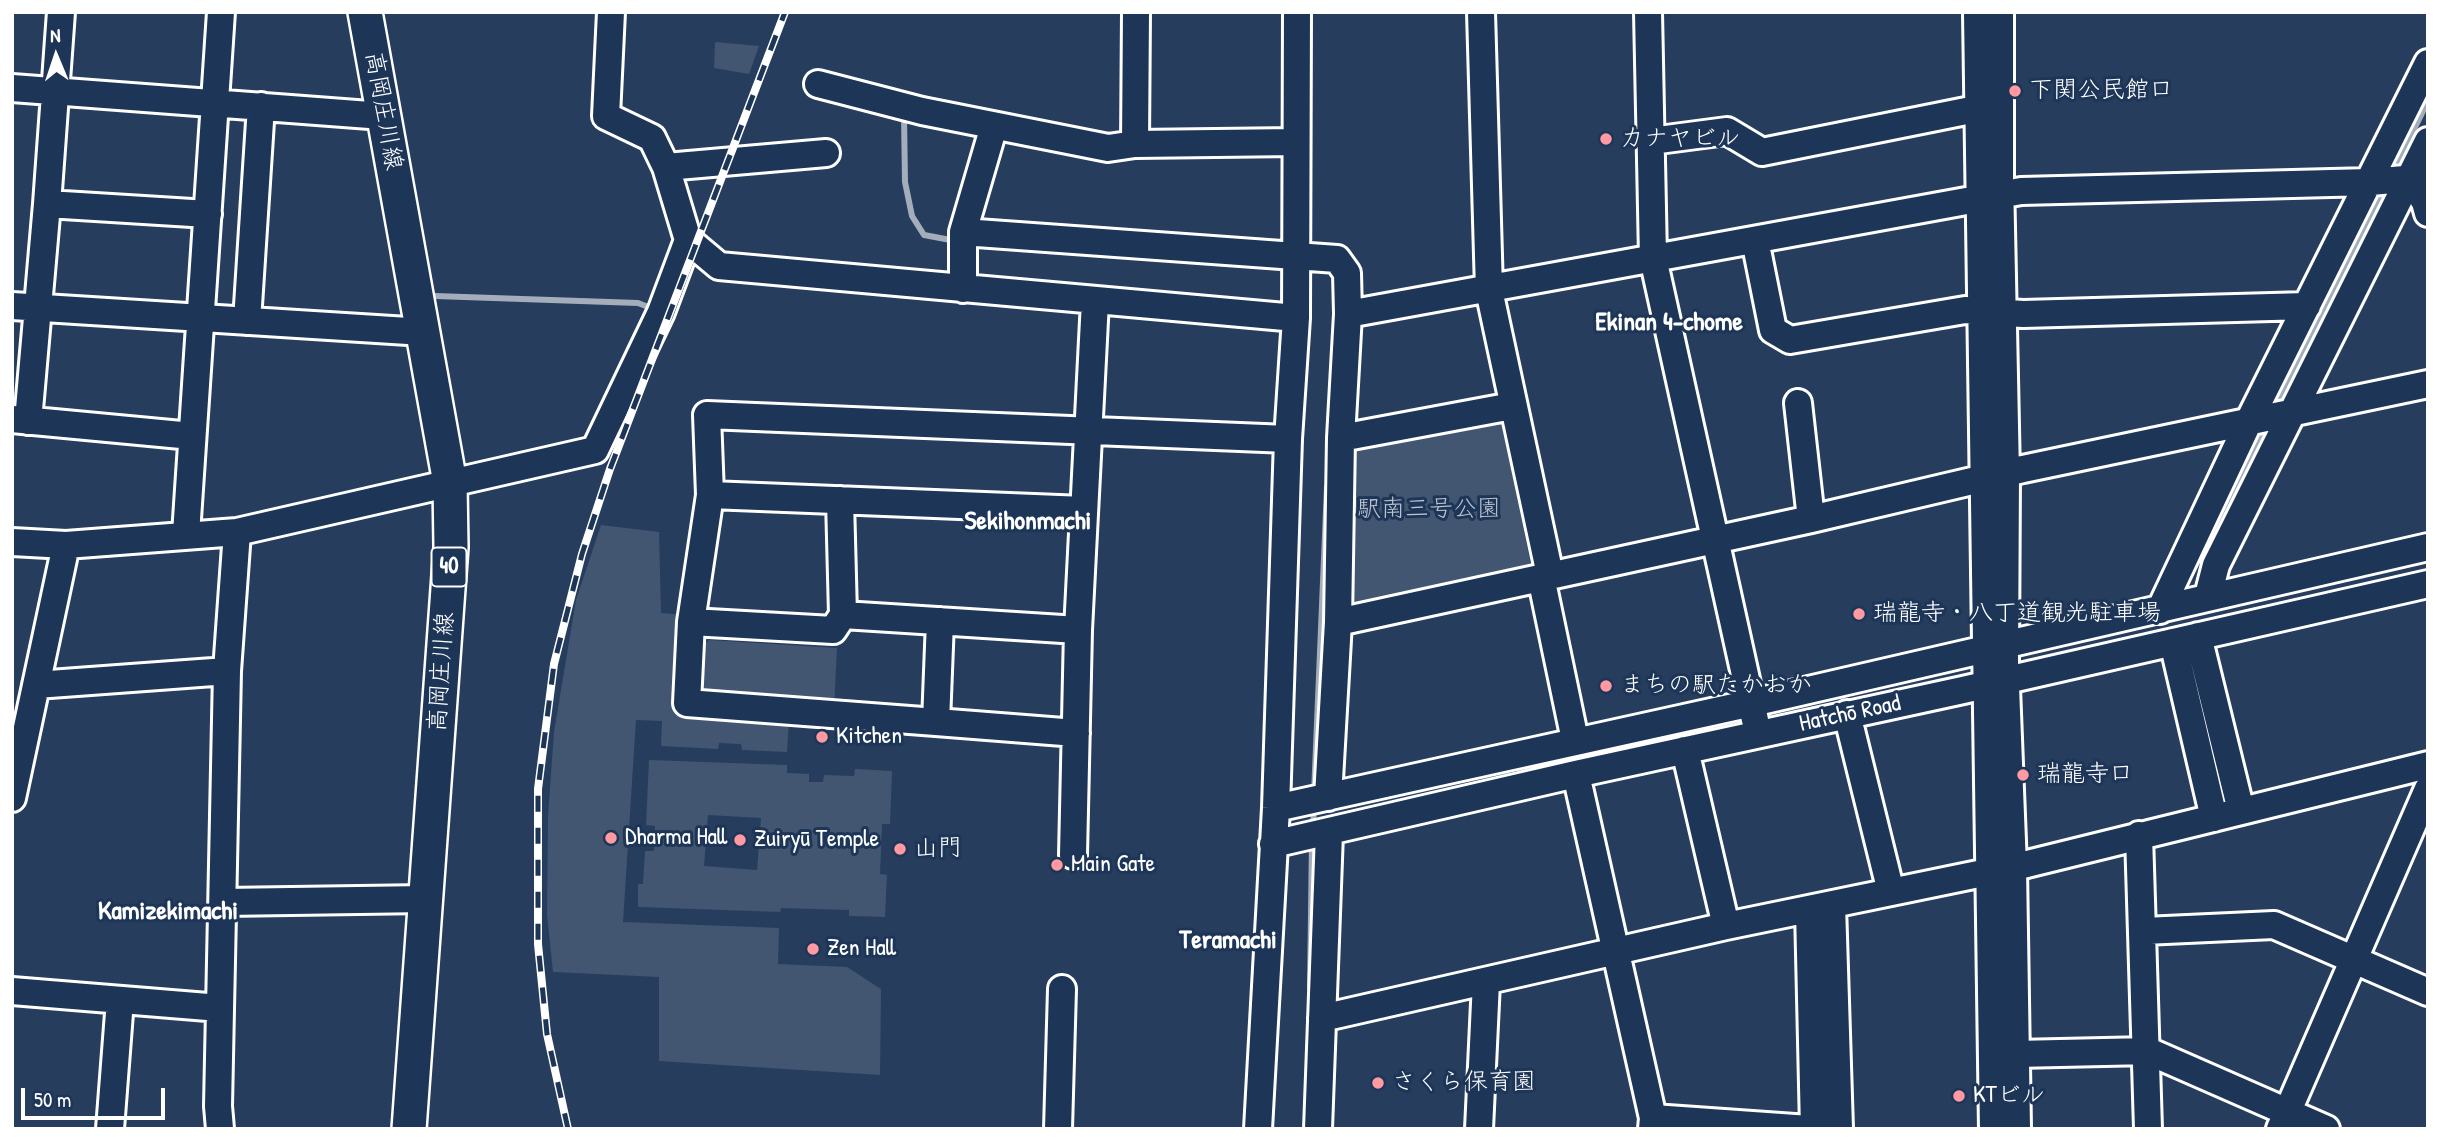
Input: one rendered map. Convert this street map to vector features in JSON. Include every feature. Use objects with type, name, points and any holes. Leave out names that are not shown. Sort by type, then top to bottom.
[{"type":"main road","name":"高岡庄川線","points":[[365,12],[450,483],[451,547],[409,1129]]},
{"type":"street","points":[[61,12],[47,204],[25,306],[20,420],[192,436]]},
{"type":"street","points":[[186,534],[198,320],[221,12]]},
{"type":"street","points":[[611,12],[606,116],[652,138],[666,167],[688,240],[719,266],[1296,318]]},
{"type":"street","points":[[1135,144],[1136,12]]},
{"type":"street","points":[[1258,1129],[1275,825],[1288,439],[1296,318],[1297,12],[1306,12]]},
{"type":"street","points":[[1481,12],[1489,290],[1546,576],[1575,740]]},
{"type":"street","points":[[1647,12],[1653,258],[1757,734]]},
{"type":"street","points":[[1977,12],[1988,107],[1996,477],[1996,664],[2001,870],[1993,1129]]},
{"type":"street","points":[[1988,107],[2000,12]]},
{"type":"street","points":[[2160,610],[2428,63]]},
{"type":"street","points":[[818,84],[994,126],[1108,148],[1135,144],[1295,142]]},
{"type":"street","points":[[12,88],[383,116]]},
{"type":"street","points":[[247,321],[261,106]]},
{"type":"street","points":[[1651,141],[1727,131],[1762,152],[1988,107]]},
{"type":"street","points":[[963,289],[964,232],[994,126]]},
{"type":"street","points":[[2208,596],[2216,565],[2291,410],[2413,177],[2428,141]]},
{"type":"street","points":[[666,167],[826,153]]},
{"type":"street","points":[[1348,314],[1989,196],[2372,182],[2413,177]]},
{"type":"street","points":[[2413,177],[2428,213]]},
{"type":"street","points":[[47,204],[208,214]]},
{"type":"street","points":[[964,232],[1337,259],[1347,273],[1338,622],[1328,797]]},
{"type":"street","points":[[12,542],[66,545],[237,532],[595,450],[661,312],[688,240]]},
{"type":"street","points":[[1755,240],[1773,330],[1790,340],[1965,310],[1992,313],[2307,306]]},
{"type":"street","points":[[1073,855],[1078,630],[1095,301]]},
{"type":"street","points":[[25,306],[198,320],[424,332]]},
{"type":"street","points":[[1338,622],[1811,519],[2291,410],[2428,384]]},
{"type":"street","points":[[1798,403],[1811,519]]},
{"type":"street","points":[[1341,438],[1512,406]]},
{"type":"street","points":[[1076,733],[687,703],[691,622],[710,495],[707,415],[1288,439]]},
{"type":"street","points":[[710,495],[1084,510]]},
{"type":"street","points":[[691,622],[833,630],[843,615],[840,500]]},
{"type":"street","points":[[220,1129],[218,1106],[227,671],[237,532]]},
{"type":"street","points":[[12,798],[17,750],[36,685],[66,545]]},
{"type":"street","name":"Hatchō Road","points":[[1275,825],[1329,833],[1576,774],[1847,714],[2208,596],[2428,547]]},
{"type":"street","points":[[1275,825],[1667,740],[2428,564]]},
{"type":"street","name":"Hatchō Road","points":[[1275,825],[1328,797],[1575,740],[1752,703],[1996,664],[2173,642],[2428,584]]},
{"type":"street","points":[[843,615],[1078,630]]},
{"type":"street","points":[[936,722],[940,621]]},
{"type":"street","points":[[2198,636],[2241,811]]},
{"type":"street","points":[[2173,642],[2214,817]]},
{"type":"street","points":[[36,685],[227,671]]},
{"type":"street","points":[[1847,714],[1892,892]]},
{"type":"street","points":[[1685,750],[1726,926]]},
{"type":"street","points":[[1322,1018],[1486,982],[1614,950],[2001,870],[2428,765]]},
{"type":"street","points":[[1576,774],[1653,1124],[1811,1129],[1820,907]]},
{"type":"street","points":[[2284,1121],[2428,789]]},
{"type":"street","points":[[1318,1129],[1329,833]]},
{"type":"street","points":[[2139,835],[2148,1051],[2148,1129]]},
{"type":"street","points":[[2001,870],[2016,1054],[2017,1129]]},
{"type":"street","points":[[224,902],[426,899]]},
{"type":"street","points":[[1820,907],[1839,1129]]},
{"type":"street","points":[[2144,931],[2274,925],[2428,992]]},
{"type":"street","points":[[1479,1129],[1486,982]]},
{"type":"street","points":[[1058,1129],[1062,989]]},
{"type":"street","points":[[12,991],[220,1008]]},
{"type":"street","points":[[110,1129],[120,1000]]},
{"type":"street","points":[[2016,1054],[2148,1051],[2284,1121],[2326,1129]]},
{"type":"green space","points":[[715,42],[759,46],[749,74],[714,68]]},
{"type":"green space","name":"駅南三号公園","points":[[1500,416],[1532,570],[1344,611],[1344,442]]},
{"type":"green space","points":[[601,525],[659,532],[661,613],[686,615],[679,708],[789,720],[787,752],[742,750],[741,744],[719,743],[718,749],[661,746],[662,721],[636,720],[623,922],[779,928],[778,964],[847,967],[881,989],[880,1075],[659,1061],[659,977],[553,972],[547,914],[548,816],[554,732],[576,600]]},
{"type":"green space","points":[[709,640],[837,648],[834,708],[722,697],[704,690],[698,676],[701,647]]},
{"type":"green space","points":[[649,760],[787,765],[787,773],[809,774],[809,782],[823,782],[824,775],[854,776],[855,769],[892,771],[890,824],[882,824],[880,874],[887,875],[885,917],[849,916],[849,910],[781,908],[780,912],[638,907],[638,884],[643,884],[645,851],[654,851],[655,826],[646,825]],"holes":[[[708,815],[761,818],[757,870],[704,866]]]},
{"type":"waterway","points":[[2392,174],[2428,101]]},
{"type":"waterway","points":[[904,116],[905,182],[912,216],[924,235],[956,241]]},
{"type":"waterway","points":[[2276,409],[2385,187]]},
{"type":"waterway","points":[[435,296],[638,303],[656,310]]},
{"type":"waterway","points":[[2191,574],[2267,425]]},
{"type":"waterway","points":[[1314,794],[1327,487]]},
{"type":"waterway","points":[[1313,829],[1314,805]]},
{"type":"waterway","points":[[1310,987],[1312,840]]},
{"type":"railway","points":[[568,1129],[547,1034],[538,944],[538,789],[554,664],[582,554],[610,469],[785,12]]},
{"type":"place","name":"下関公民館口","points":[[2015,91]]},
{"type":"place","name":"カナヤビル","points":[[1606,139]]},
{"type":"place","name":"瑞龍寺・八丁道観光駐車場","points":[[1859,614]]},
{"type":"place","name":"まちの駅たかおか","points":[[1606,686]]},
{"type":"place","name":"Kitchen","points":[[822,737]]},
{"type":"place","name":"瑞龍寺口","points":[[2023,775]]},
{"type":"place","name":"Dharma Hall","points":[[611,838]]},
{"type":"place","name":"Zuiryū Temple","points":[[740,840]]},
{"type":"place","name":"山門","points":[[900,849]]},
{"type":"place","name":"Main Gate","points":[[1057,865]]},
{"type":"place","name":"Zen Hall","points":[[813,949]]},
{"type":"place","name":"さくら保育園","points":[[1378,1083]]},
{"type":"place","name":"KTビル","points":[[1959,1096]]},
{"type":"district","name":"Ekinan 4-chome","points":[[1669,323]]},
{"type":"district","name":"Sekihonmachi","points":[[1028,522]]},
{"type":"district","name":"Kamizekimachi","points":[[168,912]]},
{"type":"district","name":"Teramachi","points":[[1228,941]]}]
